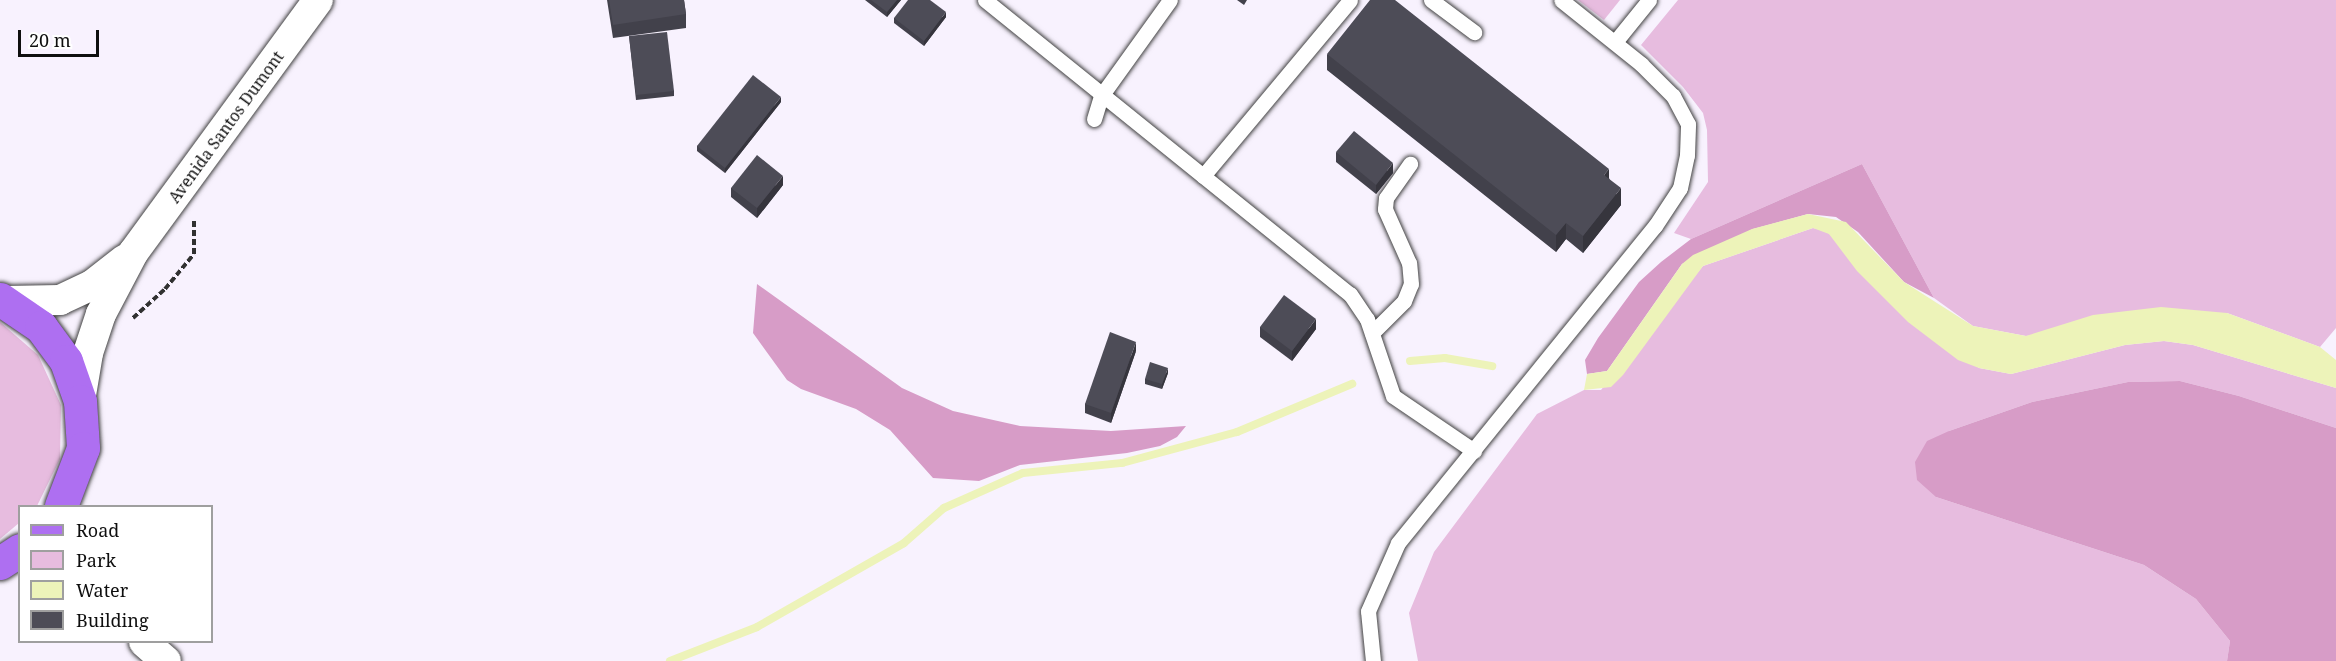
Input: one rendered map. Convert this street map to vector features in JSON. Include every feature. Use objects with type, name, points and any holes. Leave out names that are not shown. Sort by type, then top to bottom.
[{"type":"main road","points":[[3,300],[40,327],[60,352],[81,401],[82,448],[64,505]]},
{"type":"street","name":"Avenida Santos Dumont","points":[[81,401],[88,353],[101,314],[134,253],[318,0]]},
{"type":"street","name":"Avenida Santos Dumont","points":[[3,300],[60,300],[92,285],[134,253]]},
{"type":"street","points":[[145,643],[166,661]]},
{"type":"lane","points":[[985,0],[1101,96],[1350,294],[1372,333],[1393,396],[1474,451]]},
{"type":"lane","points":[[1094,119],[1101,96],[1170,0]]},
{"type":"lane","points":[[1203,177],[1350,0]]},
{"type":"lane","points":[[1431,0],[1474,32]]},
{"type":"lane","points":[[1373,661],[1368,611],[1398,543],[1655,226],[1680,188],[1687,155],[1688,124],[1673,96],[1615,42],[1561,0]]},
{"type":"lane","points":[[1615,42],[1649,0]]},
{"type":"lane","points":[[1372,333],[1404,301],[1411,284],[1409,263],[1385,210],[1386,198],[1410,164]]},
{"type":"path","points":[[131,321],[165,290],[194,254],[193,172]]},
{"type":"green space","points":[[1578,0],[1620,0],[1604,20]]},
{"type":"green space","points":[[1678,0],[2336,0],[2336,328],[2320,347],[2227,313],[2026,336],[1973,326],[1934,298],[1862,164],[1691,239],[1674,233],[1708,182],[1707,130],[1703,113],[1683,87],[1641,45]]},
{"type":"green space","points":[[1813,228],[1826,231],[1979,368],[2011,374],[2125,345],[2164,341],[2193,345],[2336,388],[2336,428],[2239,396],[2180,381],[2128,382],[2032,402],[1949,431],[1936,497],[2144,565],[2196,599],[2230,641],[2227,661],[1418,661],[1409,613],[1434,552],[1537,414],[1584,390],[1601,390],[1703,266]]},
{"type":"green space","points":[[0,322],[38,355],[61,405],[60,459],[37,505],[18,505],[18,524],[0,539]]},
{"type":"shaded area","points":[[1862,164],[1934,298],[1904,282],[1858,232],[1836,217],[1808,214],[1753,229],[1682,264],[1607,371],[1587,374],[1585,360],[1598,338],[1639,282],[1691,239]]},
{"type":"shaded area","points":[[757,284],[902,388],[953,411],[1020,426],[1111,431],[1186,426],[1177,437],[1160,446],[1127,453],[1020,465],[979,481],[933,478],[890,430],[856,409],[801,389],[787,380],[753,333]]},
{"type":"shaded area","points":[[2180,381],[2239,396],[2336,428],[2336,661],[2227,661],[2230,641],[2196,599],[2144,565],[1936,497],[1917,480],[1915,462],[1927,441],[1949,431],[2032,402],[2128,382]]},
{"type":"water","points":[[1808,214],[1846,222],[1904,282],[1973,326],[2026,336],[2093,315],[2161,307],[2227,313],[2320,347],[2336,360],[2336,388],[2193,345],[2164,341],[2125,345],[2011,374],[1979,368],[1958,360],[1908,322],[1857,271],[1829,234],[1813,228],[1703,266],[1623,375],[1611,387],[1584,390],[1587,374],[1607,371],[1682,264],[1693,255],[1752,229]]},
{"type":"building","points":[[609,0],[684,0],[686,14],[613,25]]},
{"type":"building","points":[[871,0],[897,0],[887,12]]},
{"type":"building","points":[[908,0],[930,0],[946,12],[924,41],[894,18]]},
{"type":"building","points":[[1370,0],[1395,0],[1609,169],[1604,175],[1621,188],[1583,236],[1566,223],[1556,235],[1327,54]]},
{"type":"building","points":[[667,32],[674,91],[636,95],[629,36]]},
{"type":"building","points":[[753,75],[781,97],[725,168],[697,146]]},
{"type":"building","points":[[1354,131],[1393,163],[1376,185],[1336,152]]},
{"type":"building","points":[[757,155],[783,176],[757,208],[731,188]]},
{"type":"building","points":[[1284,295],[1316,319],[1292,351],[1260,327]]},
{"type":"building","points":[[1110,332],[1136,342],[1111,413],[1085,404]]},
{"type":"building","points":[[1150,362],[1168,368],[1162,384],[1145,379]]},
{"type":"waterway","points":[[1410,361],[1445,358],[1492,366]]},
{"type":"waterway","points":[[670,661],[757,627],[904,543],[944,508],[1023,473],[1122,463],[1237,432],[1352,384]]}]
